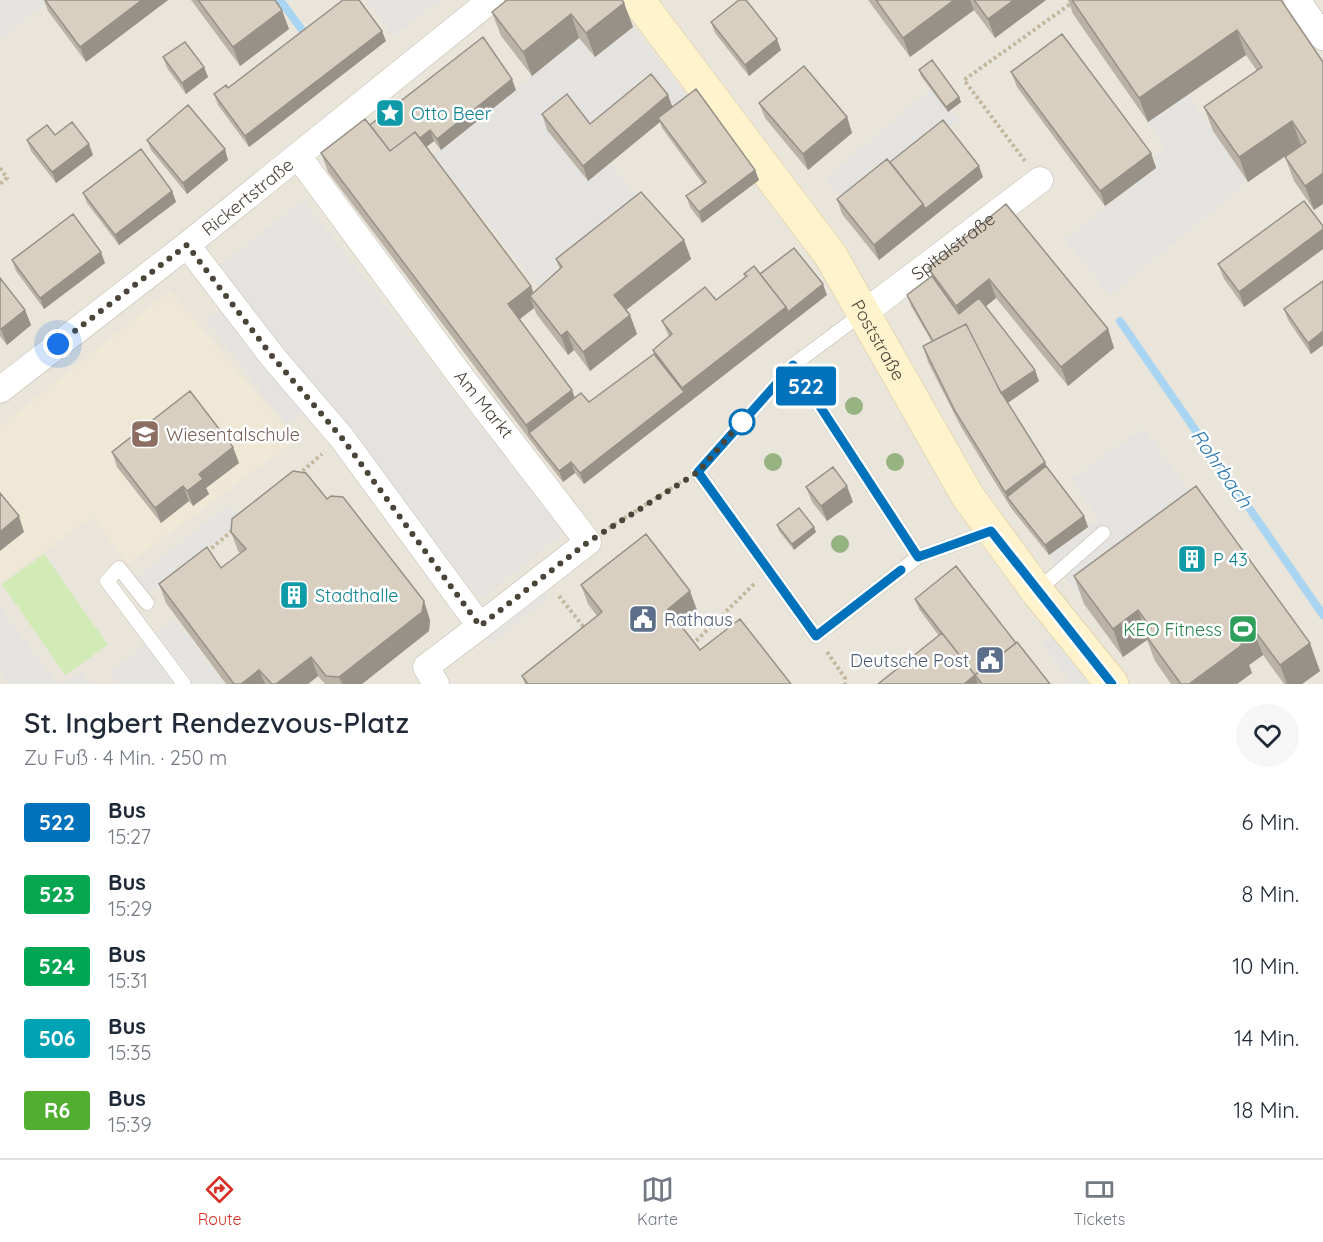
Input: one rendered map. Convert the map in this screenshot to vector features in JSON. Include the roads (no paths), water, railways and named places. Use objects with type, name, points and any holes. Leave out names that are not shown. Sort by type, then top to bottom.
[{"type":"main road","name":"Poststraße","points":[[638,0],[831,256],[865,312],[944,458],[991,531],[1036,591],[1112,684]]},
{"type":"street","name":"Rickertstraße","points":[[0,390],[187,245],[490,0]]},
{"type":"street","points":[[1297,0],[1323,37]]},
{"type":"street","name":"Am Markt","points":[[298,156],[462,378],[588,542],[480,626]]},
{"type":"street","name":"Spitalstraße","points":[[865,312],[1040,180]]},
{"type":"street","points":[[187,245],[272,356],[342,438],[480,626],[426,667],[436,684]]},
{"type":"lane","points":[[865,312],[793,365],[698,472],[816,636],[918,557],[991,531]]},
{"type":"lane","points":[[793,365],[918,557]]},
{"type":"lane","points":[[1036,591],[1103,533]]},
{"type":"lane","points":[[147,603],[119,568],[107,581],[184,684]]},
{"type":"waterway","points":[[280,0],[305,34]]},
{"type":"waterway","name":"Rohrbach","points":[[1120,321],[1323,615]]},
{"type":"place","name":"Otto Beer","points":[[390,113]]},
{"type":"place","name":"Wiesentalschule","points":[[145,434]]},
{"type":"place","name":"P 43","points":[[1192,559]]},
{"type":"place","name":"Stadthalle","points":[[294,595]]},
{"type":"place","name":"Rathaus","points":[[643,619]]},
{"type":"place","name":"KEO Fitness","points":[[1243,629]]},
{"type":"place","name":"Deutsche Post","points":[[990,660]]}]
